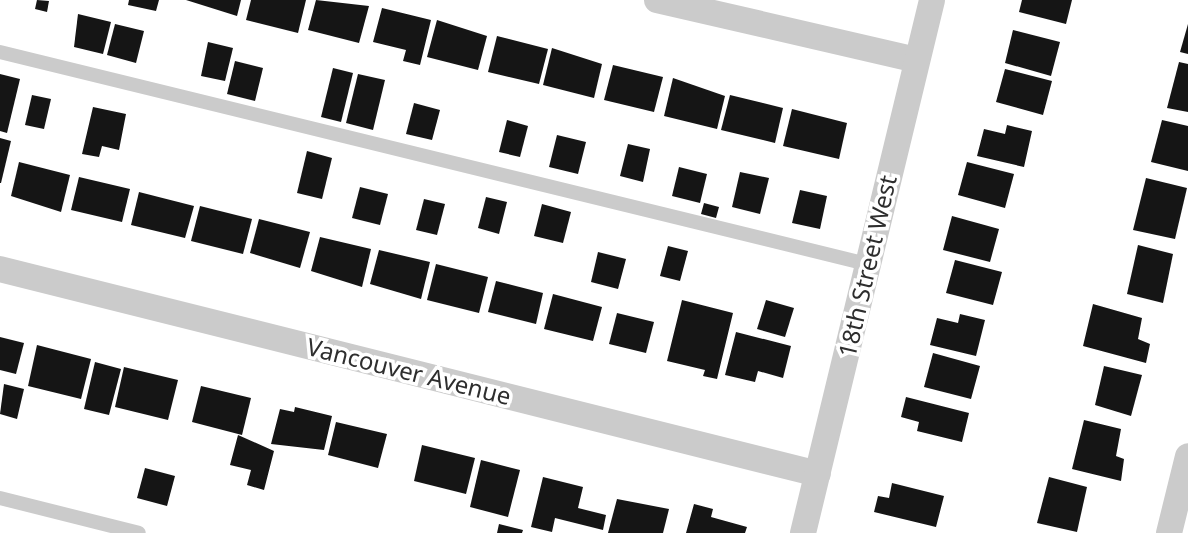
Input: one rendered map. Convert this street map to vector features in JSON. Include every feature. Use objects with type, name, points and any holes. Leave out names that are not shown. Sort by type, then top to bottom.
[{"type":"street","points":[[657,0],[916,61]]},
{"type":"street","name":"18th Street West","points":[[803,533],[932,0]]},
{"type":"street","name":"Vancouver Avenue","points":[[0,269],[818,474]]},
{"type":"street","points":[[1169,533],[1188,456]]},
{"type":"lane","points":[[0,52],[867,264]]},
{"type":"lane","points":[[0,498],[139,533]]},
{"type":"building","points":[[37,0],[49,1],[47,12],[35,9]]},
{"type":"building","points":[[129,0],[159,0],[156,11],[128,5]]},
{"type":"building","points":[[186,0],[241,0],[237,16]]},
{"type":"building","points":[[251,0],[306,0],[298,33],[246,20]]},
{"type":"building","points":[[316,0],[369,6],[359,43],[308,30]]},
{"type":"building","points":[[1022,0],[1072,0],[1066,24],[1019,12]]},
{"type":"building","points":[[382,8],[431,20],[420,65],[403,61],[406,50],[373,42]]},
{"type":"building","points":[[78,14],[111,22],[103,54],[74,47]]},
{"type":"building","points":[[437,20],[487,36],[478,70],[427,57]]},
{"type":"building","points":[[115,24],[144,31],[136,63],[107,55]]},
{"type":"building","points":[[1188,24],[1188,54],[1180,52]]},
{"type":"building","points":[[1013,30],[1060,42],[1051,76],[1005,63]]},
{"type":"building","points":[[497,36],[548,49],[539,84],[488,72]]},
{"type":"building","points":[[208,42],[233,48],[225,81],[201,76]]},
{"type":"building","points":[[552,48],[602,64],[594,98],[543,85]]},
{"type":"building","points":[[235,61],[263,68],[255,101],[227,94]]},
{"type":"building","points":[[1179,62],[1188,64],[1188,112],[1167,108]]},
{"type":"building","points":[[613,65],[663,77],[654,112],[604,100]]},
{"type":"building","points":[[333,68],[353,73],[341,122],[321,117]]},
{"type":"building","points":[[1005,69],[1052,81],[1043,115],[996,102]]},
{"type":"building","points":[[0,74],[20,79],[7,133],[0,131]]},
{"type":"building","points":[[358,74],[385,80],[373,130],[346,123]]},
{"type":"building","points":[[673,78],[725,96],[717,129],[664,116]]},
{"type":"building","points":[[32,95],[51,99],[44,129],[25,125]]},
{"type":"building","points":[[730,95],[783,108],[775,143],[721,130]]},
{"type":"building","points":[[414,103],[440,110],[432,140],[406,134]]},
{"type":"building","points":[[93,107],[126,114],[119,150],[102,146],[99,157],[82,154]]},
{"type":"building","points":[[792,109],[847,123],[839,159],[783,146]]},
{"type":"building","points":[[507,120],[528,126],[520,157],[499,152]]},
{"type":"building","points":[[1162,120],[1188,126],[1188,171],[1151,162]]},
{"type":"building","points":[[1007,125],[1032,131],[1024,167],[977,156],[984,129],[1005,134]]},
{"type":"building","points":[[557,135],[586,142],[578,174],[549,167]]},
{"type":"building","points":[[0,138],[11,141],[1,183],[0,183]]},
{"type":"building","points":[[628,144],[650,149],[643,182],[620,176]]},
{"type":"building","points":[[307,151],[332,158],[322,199],[297,193]]},
{"type":"building","points":[[19,162],[70,175],[61,212],[11,196]]},
{"type":"building","points":[[967,162],[1014,174],[1005,208],[958,195]]},
{"type":"building","points":[[679,167],[707,174],[700,203],[672,196]]},
{"type":"building","points":[[740,172],[769,178],[760,214],[732,207]]},
{"type":"building","points":[[79,177],[130,189],[122,222],[71,210]]},
{"type":"building","points":[[1146,178],[1187,188],[1175,239],[1133,230]]},
{"type":"building","points":[[360,187],[388,194],[380,225],[352,218]]},
{"type":"building","points":[[800,190],[827,196],[820,229],[792,223]]},
{"type":"building","points":[[139,192],[194,206],[185,238],[131,225]]},
{"type":"building","points":[[486,197],[507,202],[499,234],[478,228]]},
{"type":"building","points":[[424,199],[445,204],[437,235],[416,230]]},
{"type":"building","points":[[704,203],[719,207],[716,218],[701,214]]},
{"type":"building","points":[[542,204],[571,212],[563,243],[534,236]]},
{"type":"building","points":[[200,206],[252,219],[243,254],[191,241]]},
{"type":"building","points":[[952,216],[999,229],[990,262],[943,250]]},
{"type":"building","points":[[259,219],[310,232],[300,268],[250,253]]},
{"type":"building","points":[[320,237],[371,249],[362,287],[311,271]]},
{"type":"building","points":[[1138,245],[1173,254],[1163,303],[1127,294]]},
{"type":"building","points":[[668,246],[688,251],[680,281],[660,276]]},
{"type":"building","points":[[379,250],[430,262],[421,299],[370,284]]},
{"type":"building","points":[[598,252],[626,259],[618,289],[591,282]]},
{"type":"building","points":[[955,260],[1002,272],[993,305],[946,293]]},
{"type":"building","points":[[436,264],[488,277],[479,313],[427,300]]},
{"type":"building","points":[[496,281],[543,293],[536,324],[488,312]]},
{"type":"building","points":[[553,294],[602,307],[593,341],[544,329]]},
{"type":"building","points":[[682,300],[733,313],[717,379],[703,376],[705,370],[667,361]]},
{"type":"building","points":[[766,300],[794,308],[785,337],[757,329]]},
{"type":"building","points":[[1093,304],[1142,318],[1138,339],[1150,344],[1146,363],[1083,346]]},
{"type":"building","points":[[617,313],[654,322],[646,353],[609,344]]},
{"type":"building","points":[[960,314],[985,320],[976,356],[930,345],[937,318],[958,323]]},
{"type":"building","points":[[736,332],[791,346],[783,378],[758,371],[755,382],[725,375]]},
{"type":"building","points":[[0,337],[24,343],[16,374],[0,370]]},
{"type":"building","points":[[37,345],[91,359],[81,399],[28,386]]},
{"type":"building","points":[[933,353],[980,366],[971,399],[924,387]]},
{"type":"building","points":[[95,362],[121,369],[109,415],[84,409]]},
{"type":"building","points":[[1104,366],[1142,375],[1131,416],[1095,405]]},
{"type":"building","points":[[124,367],[178,380],[168,420],[115,407]]},
{"type":"building","points":[[4,384],[24,389],[17,419],[0,414]]},
{"type":"building","points":[[201,386],[251,398],[242,435],[192,422]]},
{"type":"building","points":[[906,397],[969,413],[962,442],[917,431],[919,422],[901,417]]},
{"type":"building","points":[[295,407],[332,416],[324,450],[271,444],[280,409],[294,412]]},
{"type":"building","points":[[1084,420],[1121,429],[1116,456],[1124,459],[1121,481],[1072,469]]},
{"type":"building","points":[[336,422],[387,434],[378,468],[328,455]]},
{"type":"building","points":[[238,435],[274,451],[264,490],[247,485],[251,470],[230,465]]},
{"type":"building","points":[[422,445],[475,458],[466,494],[414,481]]},
{"type":"building","points":[[481,460],[520,470],[508,517],[470,507]]},
{"type":"building","points":[[145,468],[175,476],[167,506],[137,498]]},
{"type":"building","points":[[543,477],[583,487],[578,508],[606,515],[603,530],[555,518],[552,532],[531,527]]},
{"type":"building","points":[[1049,477],[1087,487],[1077,532],[1037,523]]},
{"type":"building","points":[[892,483],[944,496],[936,527],[874,512],[878,496],[889,498]]},
{"type":"building","points":[[617,499],[669,509],[663,533],[608,533]]},
{"type":"building","points":[[694,504],[713,509],[711,517],[747,527],[745,533],[686,533]]},
{"type":"building","points":[[499,524],[523,530],[522,533],[497,533]]}]
